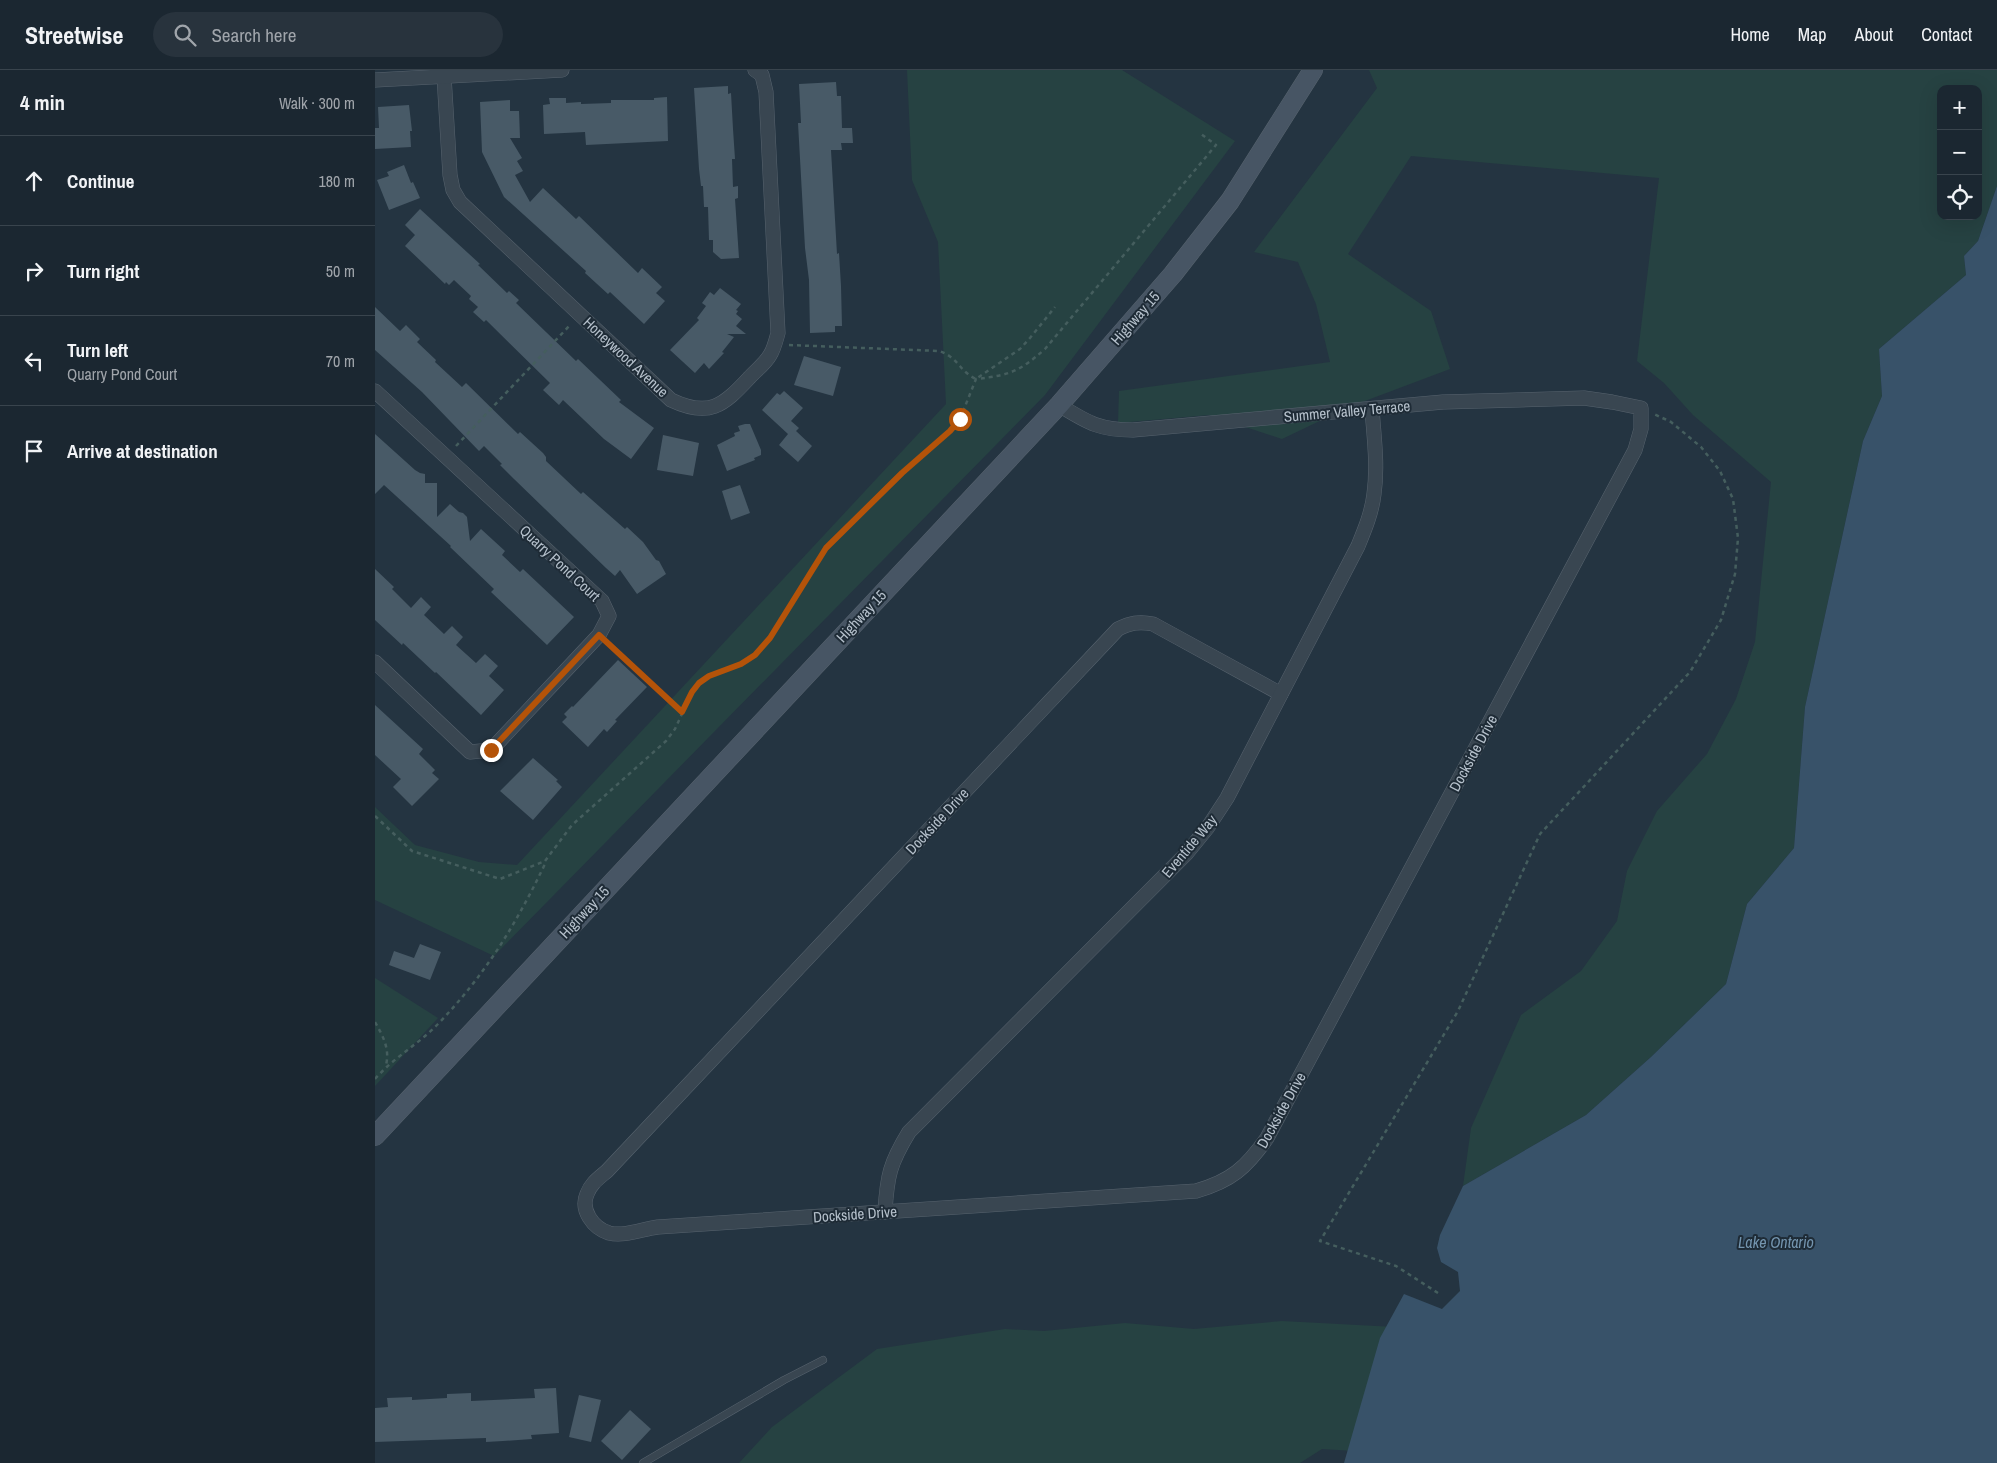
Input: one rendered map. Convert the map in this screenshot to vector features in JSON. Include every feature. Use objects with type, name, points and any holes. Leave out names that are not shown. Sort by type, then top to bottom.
[{"type":"main road","name":"Highway 15","points":[[375,1136],[1059,405],[1173,274],[1230,201],[1313,70]]},
{"type":"street","points":[[375,80],[562,70]]},
{"type":"street","name":"Honeywood Avenue","points":[[445,76],[450,175],[453,190],[460,202],[671,400],[697,409],[715,407],[730,399],[769,356],[778,333],[766,92],[762,75],[755,70]]},
{"type":"street","name":"Quarry Pond Court","points":[[375,391],[602,601],[609,616],[599,635],[491,750],[470,752],[375,662]]},
{"type":"street","name":"Summer Valley Terrace","points":[[1059,405],[1088,423],[1111,430],[1133,430],[1443,402],[1583,398],[1641,408]]},
{"type":"street","name":"Eventide Way","points":[[885,1212],[887,1182],[895,1155],[909,1132],[1186,854],[1208,827],[1227,798],[1358,546],[1368,521],[1374,495],[1376,469],[1372,408]]},
{"type":"street","name":"Dockside Drive","points":[[1281,694],[1153,624],[1141,622],[1117,629],[607,1171],[594,1181],[586,1195],[586,1211],[593,1225],[607,1232],[623,1234],[658,1227],[1196,1191],[1224,1181],[1237,1173],[1253,1158],[1267,1138],[1635,450],[1641,430],[1641,408]]},
{"type":"lane","points":[[643,1463],[784,1380],[823,1360]]},
{"type":"path","points":[[774,344],[939,351],[949,354],[969,376],[976,379],[1004,375],[1027,365],[1045,350],[1216,145],[1201,134]]},
{"type":"path","points":[[375,1078],[385,1066],[437,1026],[478,978],[502,946],[518,918],[544,866],[545,860],[572,825],[666,741],[675,729],[692,692],[699,683],[709,676],[741,664],[755,655],[770,638],[826,548],[902,473],[950,431],[960,419],[976,379],[1019,349],[1055,307]]},
{"type":"path","points":[[446,456],[580,314]]},
{"type":"path","points":[[1438,1293],[1396,1266],[1320,1241],[1457,1011],[1540,834],[1690,672],[1721,620],[1735,574],[1737,538],[1733,500],[1720,471],[1701,447],[1671,422],[1641,408]]},
{"type":"path","points":[[599,635],[682,712]]},
{"type":"path","points":[[375,816],[412,851],[500,879],[545,860]]},
{"type":"path","points":[[375,1022],[383,1036],[389,1055],[385,1066]]},
{"type":"green space","points":[[907,70],[1122,70],[1235,141],[1045,395],[494,956],[375,900],[375,807],[415,845],[479,862],[517,865],[946,404],[938,242],[912,180]]},
{"type":"green space","points":[[1369,70],[1997,70],[1997,186],[1978,241],[1964,256],[1966,275],[1879,349],[1882,396],[1863,441],[1805,707],[1794,848],[1747,904],[1726,984],[1651,1057],[1586,1115],[1463,1186],[1471,1128],[1521,1015],[1581,971],[1617,921],[1627,871],[1657,811],[1707,754],[1736,699],[1755,642],[1771,482],[1693,415],[1664,383],[1637,361],[1659,178],[1411,156],[1348,254],[1431,311],[1450,369],[1349,407],[1282,439],[1209,415],[1118,423],[1119,391],[1330,362],[1316,304],[1298,262],[1254,252],[1377,88]]},
{"type":"green space","points":[[375,978],[438,1018],[375,1086]]},
{"type":"green space","points":[[1282,1321],[1395,1327],[1354,1451],[1322,1449],[1300,1463],[739,1463],[772,1427],[877,1349],[1005,1329],[1044,1331],[1125,1323],[1194,1329]]},
{"type":"water","name":"Lake Ontario","points":[[1997,186],[1997,1463],[1344,1463],[1380,1338],[1404,1294],[1442,1309],[1460,1291],[1458,1272],[1441,1262],[1437,1248],[1440,1235],[1463,1186],[1586,1115],[1651,1057],[1726,984],[1747,904],[1794,848],[1805,707],[1863,441],[1882,396],[1879,349],[1966,275],[1964,256],[1978,241]]},
{"type":"building","points":[[836,82],[837,96],[841,96],[842,128],[852,128],[853,143],[841,143],[842,150],[831,150],[837,254],[839,253],[842,326],[835,326],[835,332],[810,333],[809,280],[805,248],[798,123],[801,123],[799,84]]},
{"type":"building","points":[[728,86],[728,94],[731,93],[735,159],[732,159],[733,187],[738,186],[738,198],[735,199],[739,258],[721,259],[713,252],[713,240],[709,240],[708,207],[704,207],[703,186],[701,186],[699,169],[694,88]]},
{"type":"building","points":[[667,97],[668,141],[586,145],[585,132],[544,134],[543,105],[550,104],[549,98],[566,98],[566,103],[581,102],[581,104],[611,103],[611,100],[654,100],[654,98]]},
{"type":"building","points":[[510,100],[510,111],[519,111],[520,138],[510,138],[522,158],[517,161],[523,171],[515,175],[530,202],[543,188],[576,219],[579,216],[638,273],[642,268],[662,287],[656,293],[665,301],[644,324],[610,292],[608,294],[585,273],[586,271],[504,197],[482,152],[480,102]]},
{"type":"building","points":[[409,105],[412,131],[410,131],[411,147],[375,149],[375,128],[379,128],[378,107]]},
{"type":"building","points":[[404,165],[411,183],[413,182],[420,198],[389,210],[377,180],[389,176],[387,172]]},
{"type":"building","points":[[420,209],[480,264],[478,265],[507,293],[509,291],[519,300],[516,303],[576,361],[578,359],[621,400],[619,402],[654,428],[631,459],[604,439],[563,400],[559,405],[543,390],[550,383],[486,320],[484,322],[473,312],[478,307],[469,299],[471,296],[454,280],[449,285],[446,282],[445,284],[405,246],[415,235],[405,225]]},
{"type":"building","points":[[720,288],[741,304],[736,310],[738,311],[736,314],[742,319],[736,326],[746,334],[727,334],[734,337],[722,352],[724,353],[709,369],[704,363],[695,373],[670,350],[699,320],[697,318],[706,306],[702,303],[710,292],[714,295]]},
{"type":"building","points":[[375,307],[400,331],[406,325],[420,339],[417,342],[436,360],[435,362],[462,387],[466,383],[518,434],[520,432],[543,453],[546,461],[581,494],[583,492],[625,529],[627,527],[659,561],[666,574],[637,594],[620,570],[615,576],[606,568],[500,465],[502,464],[484,446],[479,451],[422,392],[375,350]]},
{"type":"building","points":[[804,356],[841,367],[833,396],[794,385]]},
{"type":"building","points":[[784,391],[803,408],[791,421],[799,428],[796,431],[812,446],[798,462],[779,445],[788,434],[762,410],[777,393],[780,395]]},
{"type":"building","points":[[750,424],[761,450],[761,455],[754,458],[755,460],[727,471],[717,445],[735,436],[734,433],[740,431],[738,426]]},
{"type":"building","points":[[375,434],[415,470],[425,474],[425,483],[437,483],[437,517],[450,504],[463,513],[467,517],[470,541],[481,529],[505,551],[502,555],[520,572],[523,569],[574,617],[547,645],[491,592],[494,589],[451,546],[384,485],[375,494]]},
{"type":"building","points":[[663,435],[699,443],[693,476],[657,470]]},
{"type":"building","points":[[740,485],[750,513],[731,520],[722,491]]},
{"type":"building","points":[[375,569],[394,587],[392,589],[411,608],[421,597],[431,607],[424,615],[444,634],[452,626],[463,637],[456,645],[476,663],[485,654],[498,666],[489,676],[504,690],[481,715],[436,672],[403,643],[402,645],[375,620]]},
{"type":"building","points":[[618,660],[647,687],[615,720],[617,721],[607,732],[604,729],[588,747],[562,722],[567,717],[564,714]]},
{"type":"building","points":[[375,705],[423,749],[419,754],[435,770],[432,773],[439,779],[412,806],[393,787],[401,779],[375,755]]},
{"type":"building","points":[[533,758],[558,780],[556,781],[562,787],[533,820],[500,791]]},
{"type":"building","points":[[420,944],[441,952],[430,980],[389,965],[394,951],[414,958]]},
{"type":"building","points":[[556,1388],[559,1433],[531,1435],[532,1439],[486,1442],[486,1438],[375,1442],[375,1408],[388,1407],[387,1398],[412,1397],[412,1400],[447,1398],[447,1394],[471,1393],[471,1401],[535,1398],[534,1389]]},
{"type":"building","points":[[579,1395],[601,1400],[591,1442],[569,1437]]},
{"type":"building","points":[[630,1410],[651,1429],[622,1460],[601,1441]]},
{"type":"route","points":[[491,750],[599,635],[682,712],[699,683],[709,676],[741,664],[755,655],[770,638],[826,548],[902,473],[950,431],[960,419]]}]
